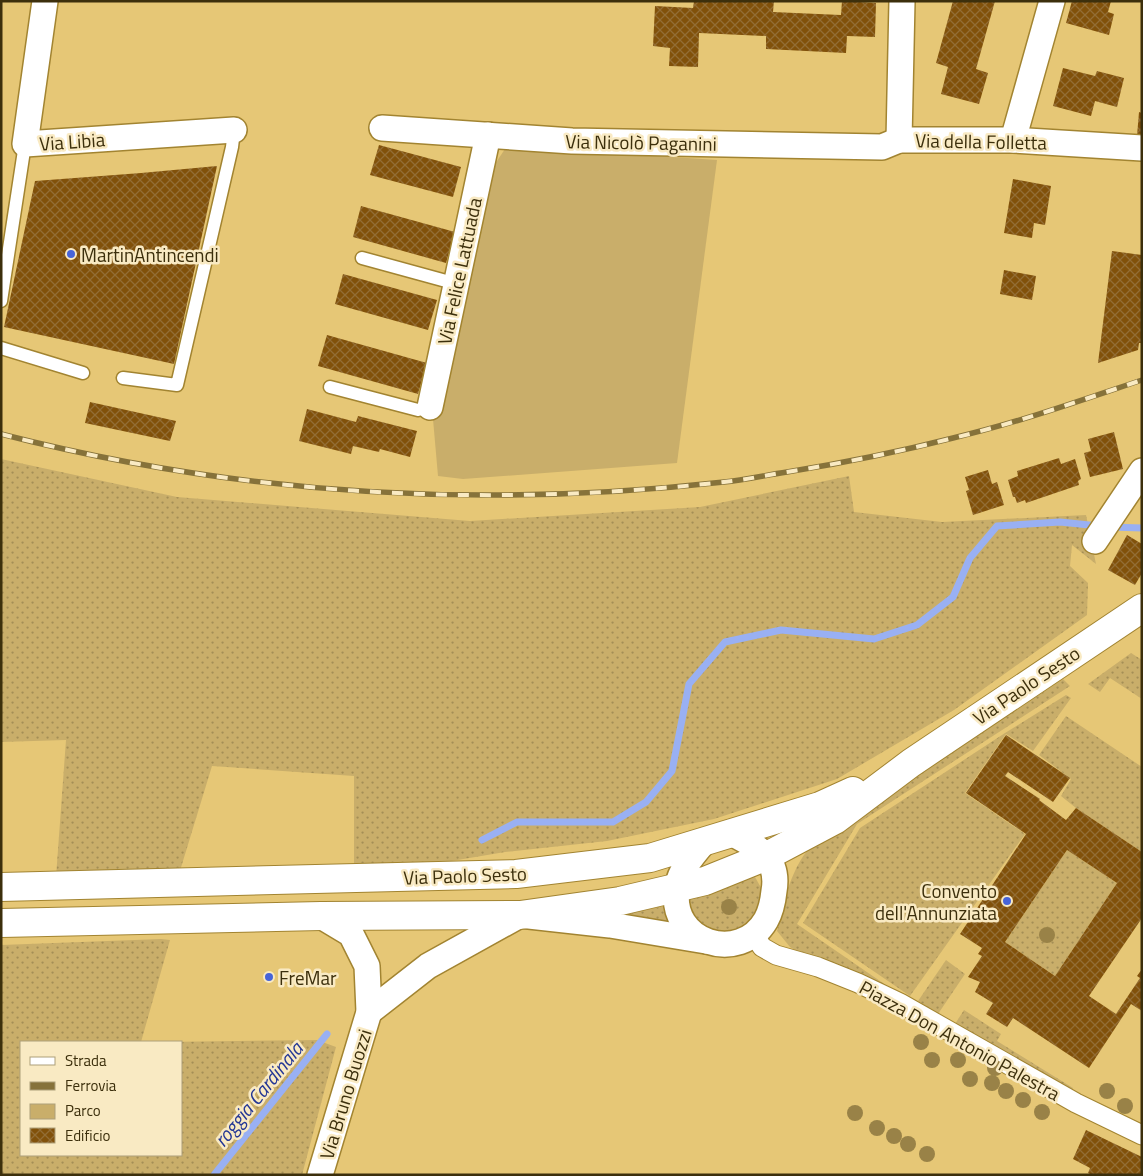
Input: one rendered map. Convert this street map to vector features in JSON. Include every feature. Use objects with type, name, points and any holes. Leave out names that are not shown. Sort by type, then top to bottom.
[{"type":"street","name":"Via Libia","points":[[45,1],[25,144],[234,130]]},
{"type":"street","name":"Via della Folletta","points":[[902,1],[899,140],[1013,140],[1142,148]]},
{"type":"street","points":[[1013,140],[1052,1]]},
{"type":"street","name":"Via Nicolò Paganini","points":[[382,128],[572,141],[882,147],[899,140]]},
{"type":"street","name":"Via Felice Lattuada","points":[[430,407],[488,136]]},
{"type":"street","points":[[1095,541],[1142,471]]},
{"type":"street","name":"Via Paolo Sesto","points":[[1,923],[520,914],[620,901],[705,881],[767,856],[835,820],[911,763],[1142,608]]},
{"type":"street","name":"Via Paolo Sesto","points":[[1,887],[516,874],[650,858],[820,806],[911,763]]},
{"type":"street","points":[[731,833],[754,844],[767,856],[774,870],[775,886],[772,906],[766,921],[754,934]]},
{"type":"street","points":[[704,842],[688,862],[677,888],[677,901],[680,916],[689,931],[706,941]]},
{"type":"street","name":"Via Paolo Sesto","points":[[520,914],[610,925],[723,944],[740,942],[754,934]]},
{"type":"street","name":"Via Bruno Buozzi","points":[[369,1012],[428,966],[520,914]]},
{"type":"street","name":"Via Bruno Buozzi","points":[[320,1175],[369,1012],[367,966],[351,934],[321,916]]},
{"type":"street","name":"Piazza Don Antonio Palestra","points":[[754,934],[762,947],[776,955],[818,967],[858,982],[900,1003],[1076,1104],[1142,1135]]},
{"type":"lane","points":[[123,378],[177,385],[232,147],[234,130]]},
{"type":"lane","points":[[1,301],[25,144]]},
{"type":"lane","points":[[362,258],[457,284]]},
{"type":"lane","points":[[1,348],[84,373]]},
{"type":"lane","points":[[330,387],[418,410],[430,407]]},
{"type":"green space","points":[[507,146],[717,160],[677,463],[463,479],[438,476],[433,419],[493,167]]},
{"type":"green space","points":[[1,459],[177,497],[470,521],[700,507],[849,476],[854,512],[942,522],[1086,515],[1096,564],[1072,545],[1070,566],[1088,583],[1087,615],[954,710],[837,779],[714,819],[607,841],[505,852],[422,866],[354,869],[354,776],[212,766],[179,874],[56,877],[66,740],[1,742]]},
{"type":"green space","points":[[1131,653],[1142,660],[1142,699],[1110,678],[1100,692],[1088,684]]},
{"type":"green space","points":[[1063,679],[1070,686],[857,824],[797,924],[896,992],[807,958],[790,947],[777,931],[785,897],[792,879],[800,861],[811,847],[841,825]]},
{"type":"green space","points":[[1066,695],[1071,698],[1033,751],[1006,734],[965,793],[1025,834],[910,996],[803,923],[860,828]]},
{"type":"green space","points":[[1066,716],[1142,767],[1142,852],[1061,796],[1071,779],[1039,755]]},
{"type":"green space","points":[[1067,850],[1117,883],[1055,976],[1005,942]]},
{"type":"green space","points":[[755,877],[764,893],[763,910],[740,935],[699,927],[686,899]]},
{"type":"green space","points":[[665,906],[671,927],[612,916]]},
{"type":"green space","points":[[170,940],[141,1041],[20,1041],[20,1156],[182,1156],[182,1042],[317,1040],[336,1047],[302,1175],[1,1175],[1,945]]},
{"type":"green space","points":[[946,960],[965,974],[938,1014],[918,1001]]},
{"type":"green space","points":[[964,1010],[1001,1034],[997,1041],[1073,1088],[1072,1091],[955,1024]]},
{"type":"building","points":[[694,1],[774,1],[773,12],[841,15],[842,1],[876,3],[875,37],[847,36],[846,53],[766,49],[766,36],[699,33],[698,67],[669,66],[670,48],[653,46],[655,6],[693,8]]},
{"type":"building","points":[[953,1],[995,1],[976,69],[988,73],[979,104],[941,94],[948,67],[936,63]]},
{"type":"building","points":[[1072,1],[1111,1],[1108,12],[1114,14],[1109,35],[1066,23]]},
{"type":"building","points":[[1063,68],[1095,76],[1097,71],[1124,78],[1117,107],[1095,101],[1091,116],[1053,106]]},
{"type":"building","points":[[1139,112],[1142,113],[1142,137],[1137,136]]},
{"type":"building","points":[[379,145],[461,167],[453,197],[370,175]]},
{"type":"building","points":[[217,166],[174,364],[4,327],[35,181]]},
{"type":"building","points":[[1013,179],[1051,186],[1045,225],[1034,223],[1032,238],[1004,233]]},
{"type":"building","points":[[361,206],[455,232],[446,263],[353,237]]},
{"type":"building","points":[[1112,251],[1142,255],[1142,343],[1139,343],[1138,350],[1098,363]]},
{"type":"building","points":[[1004,270],[1036,276],[1032,300],[1000,294]]},
{"type":"building","points":[[343,274],[437,300],[428,330],[335,304]]},
{"type":"building","points":[[327,335],[427,363],[418,394],[318,366]]},
{"type":"building","points":[[90,402],[176,421],[170,441],[85,423]]},
{"type":"building","points":[[307,409],[356,422],[358,416],[417,431],[410,457],[380,449],[379,452],[353,446],[351,454],[299,441]]},
{"type":"building","points":[[1114,432],[1123,469],[1090,477],[1084,453],[1091,451],[1088,439]]},
{"type":"building","points":[[1059,458],[1061,464],[1075,459],[1081,479],[1078,481],[1079,485],[1026,503],[1025,500],[1017,503],[1015,497],[1013,497],[1008,480],[1018,476],[1017,471]]},
{"type":"building","points":[[988,470],[992,484],[997,482],[1004,505],[973,515],[966,491],[969,490],[965,477]]},
{"type":"building","points":[[1127,535],[1142,544],[1142,573],[1135,585],[1108,570]]},
{"type":"building","name":"Convento dell'Annunziata","points":[[1006,735],[1070,778],[1053,802],[1008,772],[1005,776],[1040,799],[1066,820],[1076,808],[1142,852],[1142,918],[1089,996],[1116,1014],[1140,978],[1137,976],[1142,969],[1142,1011],[1131,1004],[1089,1068],[1013,1018],[1007,1027],[986,1014],[993,1003],[975,992],[980,982],[968,977],[982,956],[978,954],[982,948],[960,934],[1026,834],[966,793]],"holes":[[[1067,850],[1117,883],[1055,976],[1005,942]]]},
{"type":"building","points":[[1086,1130],[1142,1157],[1142,1175],[1092,1175],[1088,1173],[1090,1168],[1073,1159]]},
{"type":"waterway","name":"roggia Cardinala","points":[[482,840],[517,822],[613,822],[646,802],[672,771],[689,684],[725,642],[781,630],[874,639],[917,625],[953,597],[970,558],[997,526],[1060,522],[1099,526]]},
{"type":"waterway","name":"roggia Cardinala","points":[[1110,527],[1142,528]]},
{"type":"waterway","name":"roggia Cardinala","points":[[214,1175],[327,1034]]},
{"type":"railway","points":[[1,434],[90,455],[180,471],[270,483],[360,491],[451,495],[633,490],[740,480],[891,453],[1001,426],[1142,380]]},
{"type":"place","name":"MartinAntincendi","points":[[71,254]]},
{"type":"place","name":"Convento dell'Annunziata","points":[[1007,901]]},
{"type":"place","name":"FreMar","points":[[269,977]]}]
